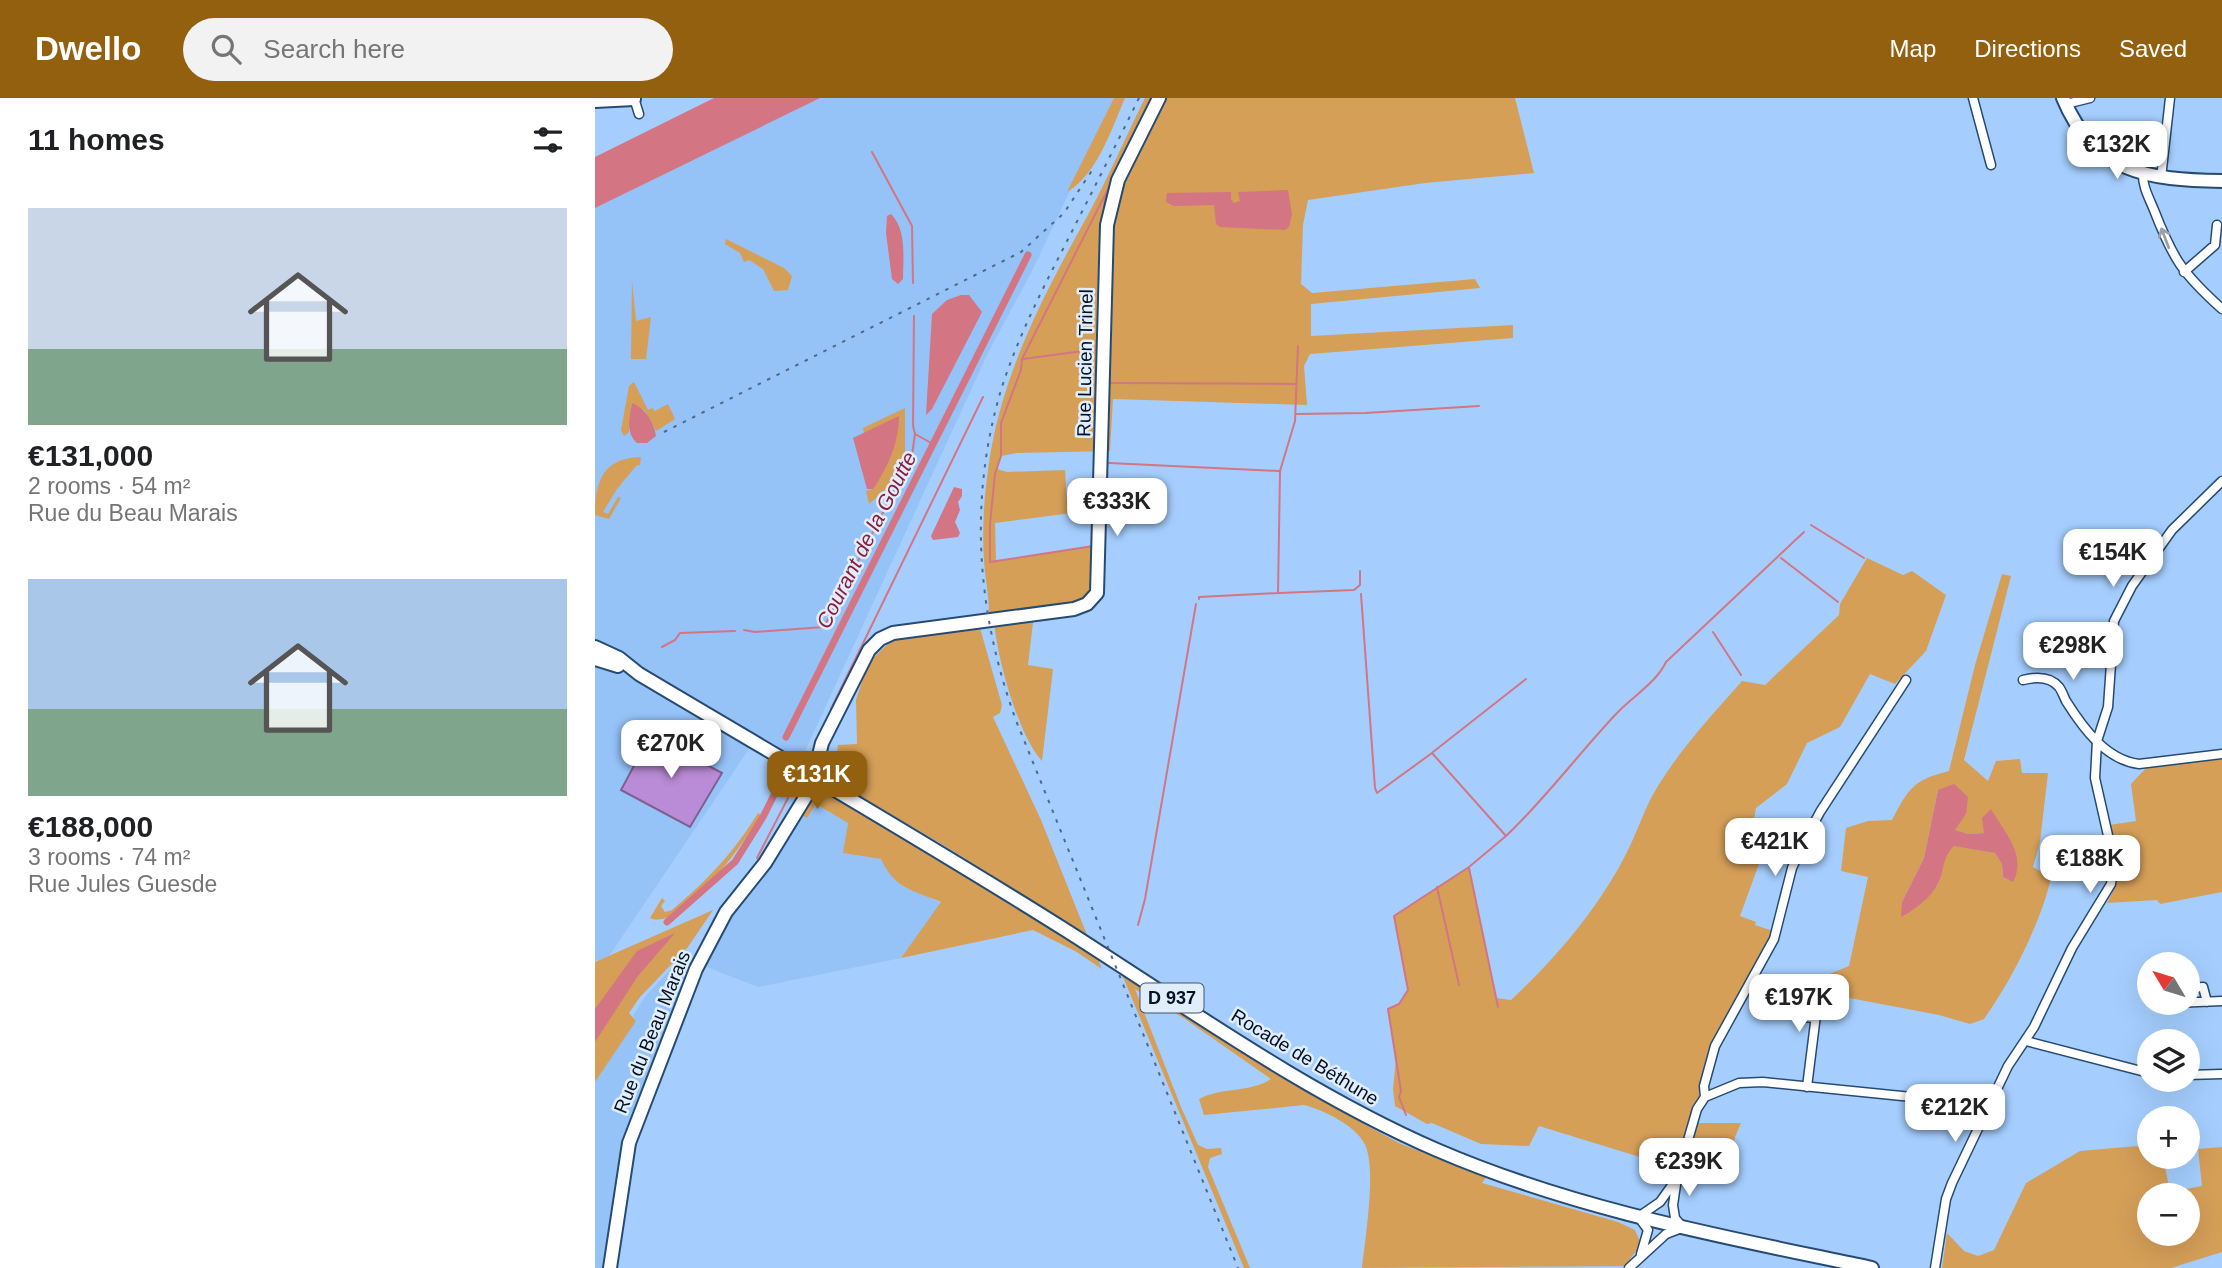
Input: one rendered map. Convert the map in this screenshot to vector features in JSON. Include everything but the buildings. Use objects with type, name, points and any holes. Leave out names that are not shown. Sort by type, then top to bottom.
[{"type":"street","points":[[634,98],[639,114]]},
{"type":"street","points":[[595,101],[643,98]]},
{"type":"street","name":"Rue Lucien Trinel","points":[[812,777],[821,743],[834,716],[865,656],[880,639],[893,633],[1074,609],[1087,604],[1095,596],[1100,544],[1107,225],[1118,180],[1159,98]]},
{"type":"street","points":[[1973,98],[1991,165]]},
{"type":"street","points":[[2090,98],[2064,101],[2078,130],[2092,147],[2112,160],[2143,173],[2161,177],[2222,181]]},
{"type":"street","points":[[2161,177],[2170,98]]},
{"type":"street","points":[[2143,173],[2144,185],[2171,253],[2184,272],[2222,309]]},
{"type":"street","points":[[2184,272],[2215,245],[2217,225]]},
{"type":"street","points":[[1935,1268],[1946,1199],[2008,1066],[2027,1041],[2072,948],[2104,900],[2113,874],[2111,847],[2096,792],[2097,741],[2108,707],[2111,632],[2122,603],[2172,530],[2222,481]]},
{"type":"street","name":"D 937","points":[[595,647],[618,658],[639,674]]},
{"type":"street","name":"D 937","points":[[595,659],[639,674]]},
{"type":"street","name":"Rocade de Béthune","points":[[639,674],[790,761],[1261,1055],[1354,1110],[1425,1145],[1484,1170],[1546,1191],[1680,1227],[1872,1268]]},
{"type":"street","points":[[2023,680],[2036,677],[2059,686],[2078,718],[2097,741],[2127,763],[2139,764],[2222,754]]},
{"type":"street","points":[[1705,1097],[1704,1086],[1715,1046],[1774,939],[1792,868],[1820,813],[1906,680]]},
{"type":"street","name":"Rue du Beau Marais","points":[[610,1268],[624,1162],[647,1089],[696,969],[726,912],[765,863],[811,789],[812,777]]},
{"type":"street","points":[[1807,1087],[1820,983]]},
{"type":"street","points":[[2200,987],[2203,987],[2207,1002]]},
{"type":"street","points":[[2200,1002],[2222,1001]]},
{"type":"street","points":[[1800,1017],[1816,1018]]},
{"type":"street","points":[[2027,1041],[2137,1070]]},
{"type":"street","points":[[2200,1075],[2222,1074]]},
{"type":"street","points":[[1629,1268],[1665,1234],[1680,1227],[1673,1205],[1677,1178],[1697,1109],[1705,1097],[1739,1083],[1763,1082],[1991,1105]]},
{"type":"street","points":[[1640,1255],[1648,1230],[1637,1216],[1660,1202],[1677,1178]]},
{"type":"shaded area","points":[[714,98],[820,98],[595,208],[595,157]]},
{"type":"shaded area","points":[[818,98],[1114,98],[1032,271],[988,353],[795,773],[751,746],[609,956],[595,961],[595,208]]},
{"type":"shaded area","points":[[1114,98],[1125,98],[1102,150],[1087,174],[1067,192]]},
{"type":"shaded area","points":[[1145,98],[1515,98],[1534,173],[1425,183],[1308,200],[1303,225],[1301,284],[1312,293],[1475,279],[1480,288],[1311,304],[1311,336],[1513,325],[1513,338],[1310,354],[1304,366],[1307,405],[1113,399],[1110,451],[1017,453],[1001,456],[997,469],[1007,472],[1065,470],[1067,503],[1095,501],[1095,510],[995,523],[996,561],[1094,546],[1092,590],[1078,602],[989,613],[983,549],[984,503],[994,435],[1003,402],[1013,369],[1040,305]]},
{"type":"shaded area","points":[[1288,190],[1292,215],[1289,227],[1285,230],[1220,227],[1216,224],[1214,205],[1174,206],[1166,202],[1167,193],[1231,192],[1234,203],[1240,201],[1238,192]]},
{"type":"shaded area","points":[[891,214],[900,228],[903,245],[903,279],[898,284],[892,279],[886,233],[887,216]]},
{"type":"shaded area","points":[[726,239],[784,268],[792,276],[788,290],[774,291],[763,269],[749,260],[744,262],[740,253],[725,244]]},
{"type":"shaded area","points":[[632,280],[636,321],[651,317],[646,359],[631,359]]},
{"type":"shaded area","points":[[969,295],[982,312],[932,409],[926,415],[932,314],[947,300]]},
{"type":"shaded area","points":[[634,382],[648,410],[652,408],[655,411],[668,404],[675,419],[656,431],[645,411],[632,403],[629,432],[624,436],[621,430],[629,386]]},
{"type":"shaded area","points":[[632,403],[645,412],[653,426],[656,436],[647,443],[637,443],[631,434],[629,424]]},
{"type":"shaded area","points":[[905,408],[905,458],[886,489],[869,504],[866,491],[873,489],[899,417],[864,433],[863,428]]},
{"type":"shaded area","points":[[899,416],[895,445],[888,463],[873,489],[867,489],[853,438]]},
{"type":"shaded area","points":[[641,457],[640,465],[636,466],[617,489],[603,512],[608,514],[618,497],[621,498],[609,519],[595,515],[597,492],[604,474],[618,462]]},
{"type":"shaded area","points":[[954,487],[962,489],[958,502],[960,510],[955,522],[960,533],[958,537],[933,540],[931,536]]},
{"type":"shaded area","points":[[1867,558],[1903,575],[1912,571],[1946,595],[1926,651],[1895,684],[1870,674],[1840,727],[1807,743],[1787,784],[1756,808],[1748,854],[1760,861],[1740,916],[1756,922],[1755,925],[1776,932],[1715,1046],[1705,1097],[1694,1123],[1741,1123],[1735,1137],[1733,1157],[1683,1156],[1679,1169],[1539,1126],[1529,1146],[1481,1144],[1432,1123],[1427,1124],[1395,1106],[1393,1089],[1396,1059],[1388,1009],[1399,1004],[1408,990],[1394,916],[1469,867],[1496,998],[1511,1000],[1560,950],[1603,894],[1626,854],[1653,794],[1687,745],[1742,681],[1765,685],[1839,615],[1840,604]]},
{"type":"shaded area","points":[[2002,574],[2011,576],[1964,760],[1988,781],[1996,761],[2020,759],[2022,773],[2048,773],[2040,842],[2033,867],[2051,877],[2024,951],[1984,1019],[1970,1024],[1939,1015],[1823,993],[1825,976],[1849,966],[1868,877],[1841,871],[1846,828],[1868,821],[1892,820],[1913,787],[1927,778],[1949,771],[1975,665]],"holes":[[[1938,790],[1966,814],[1954,830],[1968,834],[1984,833],[2012,881],[2003,877],[2002,864],[1995,853],[1954,845],[1946,853],[1937,886],[1902,902],[1924,858]]]},
{"type":"shaded area","points":[[1034,614],[1028,665],[1053,669],[1042,761],[1025,733],[1010,694],[999,653],[994,619]]},
{"type":"shaded area","points":[[980,628],[1002,705],[1000,713],[993,717],[1041,820],[1087,935],[940,843],[825,776],[824,753],[837,754],[838,745],[857,744],[856,700],[868,663],[893,639]]},
{"type":"shaded area","points":[[2222,759],[2222,892],[2160,904],[2157,900],[2107,903],[2116,875],[2109,825],[2136,821],[2131,784],[2147,767]]},
{"type":"shaded area","points":[[1954,784],[1968,797],[1966,814],[1955,830],[1968,834],[1984,833],[1982,818],[1991,809],[2013,844],[2017,872],[2013,882],[2003,877],[2002,864],[1995,853],[1954,846],[1947,856],[1933,892],[1901,917],[1902,902],[1924,858],[1938,790]]},
{"type":"shaded area","points":[[818,794],[838,799],[867,815],[1098,959],[1102,969],[1075,951],[1033,930],[901,958],[941,902],[898,883],[881,859],[843,853],[848,823],[816,804],[807,818],[801,815],[809,801]]},
{"type":"shaded area","points":[[816,804],[848,823],[844,853],[881,859],[904,887],[941,903],[901,958],[758,987],[699,964],[796,812]]},
{"type":"shaded area","points":[[758,813],[761,815],[728,862],[695,898],[663,919],[650,918],[662,898],[665,901],[661,906],[665,912],[672,910],[697,888],[729,853]]},
{"type":"shaded area","points":[[713,910],[688,947],[640,997],[629,1013],[636,1021],[595,1082],[595,962]]},
{"type":"shaded area","points":[[675,933],[638,976],[595,1042],[595,1009],[637,951]]},
{"type":"shaded area","points":[[682,957],[696,969],[637,1115],[610,1268],[595,1268],[595,1082],[636,1021],[633,1016],[645,997]]},
{"type":"shaded area","points":[[1121,972],[1244,1052],[1401,1144],[1486,1177],[1482,1183],[1618,1222],[1635,1230],[1641,1244],[1628,1262],[1631,1266],[1362,1268],[1370,1173],[1369,1158],[1362,1140],[1340,1120],[1304,1105],[1204,1115],[1199,1099],[1254,1086],[1271,1079],[1185,1019],[1135,989],[1198,1145],[1207,1149],[1221,1148],[1222,1154],[1210,1158],[1208,1167],[1250,1268],[1244,1268]]},
{"type":"shaded area","points":[[2137,1146],[2137,1169],[2165,1169],[2168,1183],[2137,1183],[2137,1246],[2200,1246],[2200,1149],[2222,1147],[2222,1252],[2171,1268],[1942,1268],[1947,1233],[1964,1251],[1978,1256],[1994,1250],[2026,1183],[2080,1151]]},
{"type":"waterway","name":"Courant de la Goutte","points":[[872,152],[912,226],[913,283]]},
{"type":"waterway","points":[[1093,546],[990,562],[990,524],[995,474],[1001,456],[1001,423],[1021,370],[1022,359],[1111,183]]},
{"type":"waterway","points":[[1104,212],[1105,196]]},
{"type":"waterway","name":"Courant de la Goutte","points":[[786,737],[1028,255]]},
{"type":"waterway","name":"Courant de la Goutte","points":[[914,316],[913,426],[915,434],[933,444]]},
{"type":"waterway","points":[[1199,599],[1278,593],[1280,471],[1295,421],[1298,346]]},
{"type":"waterway","points":[[1023,359],[1098,349]]},
{"type":"waterway","points":[[1109,383],[1296,384]]},
{"type":"waterway","points":[[831,709],[983,397]]},
{"type":"waterway","points":[[1296,414],[1479,406]]},
{"type":"waterway","points":[[744,630],[755,632],[824,627],[912,455],[915,434]]},
{"type":"waterway","points":[[1109,463],[1279,471]]},
{"type":"waterway","points":[[1811,525],[1864,558]]},
{"type":"waterway","points":[[1507,835],[1536,806],[1617,713],[1662,670],[1666,662],[1804,532]]},
{"type":"waterway","points":[[1781,558],[1838,602]]},
{"type":"waterway","points":[[1279,593],[1354,590],[1360,585],[1360,571]]},
{"type":"waterway","points":[[1361,594],[1377,793],[1432,753],[1506,836],[1469,867],[1394,916],[1408,990],[1399,1004],[1388,1009],[1401,1091],[1399,1097],[1406,1115]]},
{"type":"waterway","points":[[1138,925],[1145,899],[1196,604]]},
{"type":"waterway","points":[[662,647],[675,640],[680,633],[735,631]]},
{"type":"waterway","points":[[1713,632],[1741,675]]},
{"type":"waterway","points":[[1433,752],[1526,679]]},
{"type":"waterway","name":"Courant de la Goutte","points":[[667,922],[735,862],[763,817],[782,779]]},
{"type":"waterway","points":[[757,858],[788,798]]},
{"type":"waterway","points":[[1469,868],[1498,1007]]},
{"type":"waterway","points":[[1437,887],[1459,985]]},
{"type":"railway","points":[[1139,98],[1038,298],[1007,371],[991,432],[984,474],[982,558],[993,641],[1017,723],[1238,1268]]},
{"type":"railway","points":[[664,432],[1021,252],[1064,213],[1093,169]]}]
